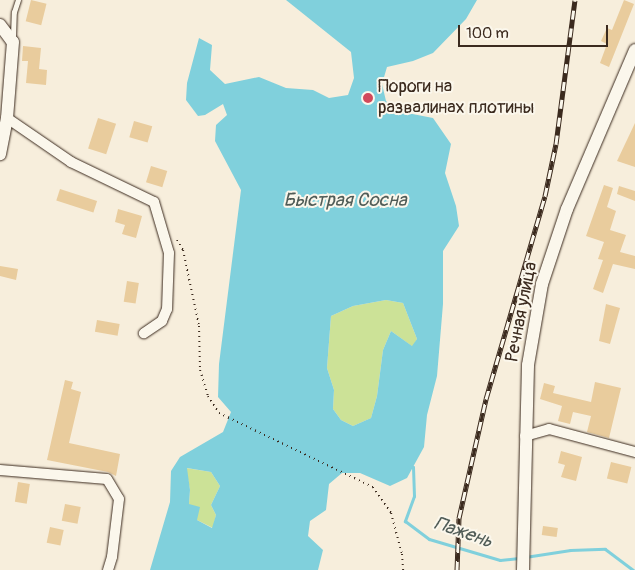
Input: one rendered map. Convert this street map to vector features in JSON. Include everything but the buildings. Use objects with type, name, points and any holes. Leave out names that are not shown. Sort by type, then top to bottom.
[{"type":"street","points":[[0,25],[12,42],[7,118],[0,154]]},
{"type":"street","name":"Речная улица","points":[[523,569],[528,365],[542,284],[567,209],[635,50]]},
{"type":"street","points":[[7,118],[71,162],[154,202],[168,252],[167,309],[162,321],[144,333]]},
{"type":"street","points":[[525,436],[549,429],[635,452]]},
{"type":"street","points":[[0,470],[107,479],[119,499],[112,557],[108,570]]},
{"type":"lane","points":[[12,42],[14,12],[18,0]]},
{"type":"path","points":[[173,234],[183,250],[199,326],[200,370],[208,396],[219,413],[373,487],[391,513],[402,554],[403,570]]},
{"type":"green space","points":[[386,300],[403,303],[417,339],[413,347],[391,331],[383,350],[377,396],[371,418],[353,426],[341,420],[333,409],[334,390],[327,368],[331,316],[353,306]]},
{"type":"green space","points":[[186,468],[211,472],[220,486],[211,505],[216,515],[213,528],[197,520],[189,504],[190,490]]},
{"type":"water","name":"Быстрая Сосна","points":[[286,0],[477,0],[466,19],[433,53],[413,61],[387,67],[382,84],[386,101],[397,111],[433,118],[451,144],[445,173],[456,206],[459,226],[443,251],[443,304],[437,376],[427,415],[424,447],[407,478],[390,486],[360,473],[342,473],[329,484],[326,510],[310,521],[308,536],[323,550],[318,570],[150,570],[170,502],[171,471],[180,457],[223,432],[231,412],[218,397],[219,364],[241,190],[215,141],[216,125],[227,115],[223,104],[205,115],[198,116],[186,100],[187,83],[199,38],[212,45],[210,70],[225,84],[259,77],[286,88],[313,90],[329,98],[348,95],[354,78],[351,52]],"holes":[[[386,300],[403,303],[417,339],[412,346],[391,331],[383,350],[377,396],[371,418],[353,426],[341,420],[333,409],[334,390],[327,368],[331,316],[353,306]],[[187,468],[211,472],[220,486],[211,505],[216,515],[212,528],[197,520],[200,507],[189,504],[190,490]]]},
{"type":"waterway","name":"Пажень","points":[[409,466],[413,467],[414,496],[405,521],[429,539],[500,560],[519,558]]},
{"type":"waterway","name":"Пажень","points":[[525,557],[570,550],[605,549],[633,570]]},
{"type":"railway","points":[[457,570],[459,518],[486,399],[545,196],[556,144],[575,0]]},
{"type":"place","name":"Пороги на развалинах плотины","points":[[368,98]]}]
